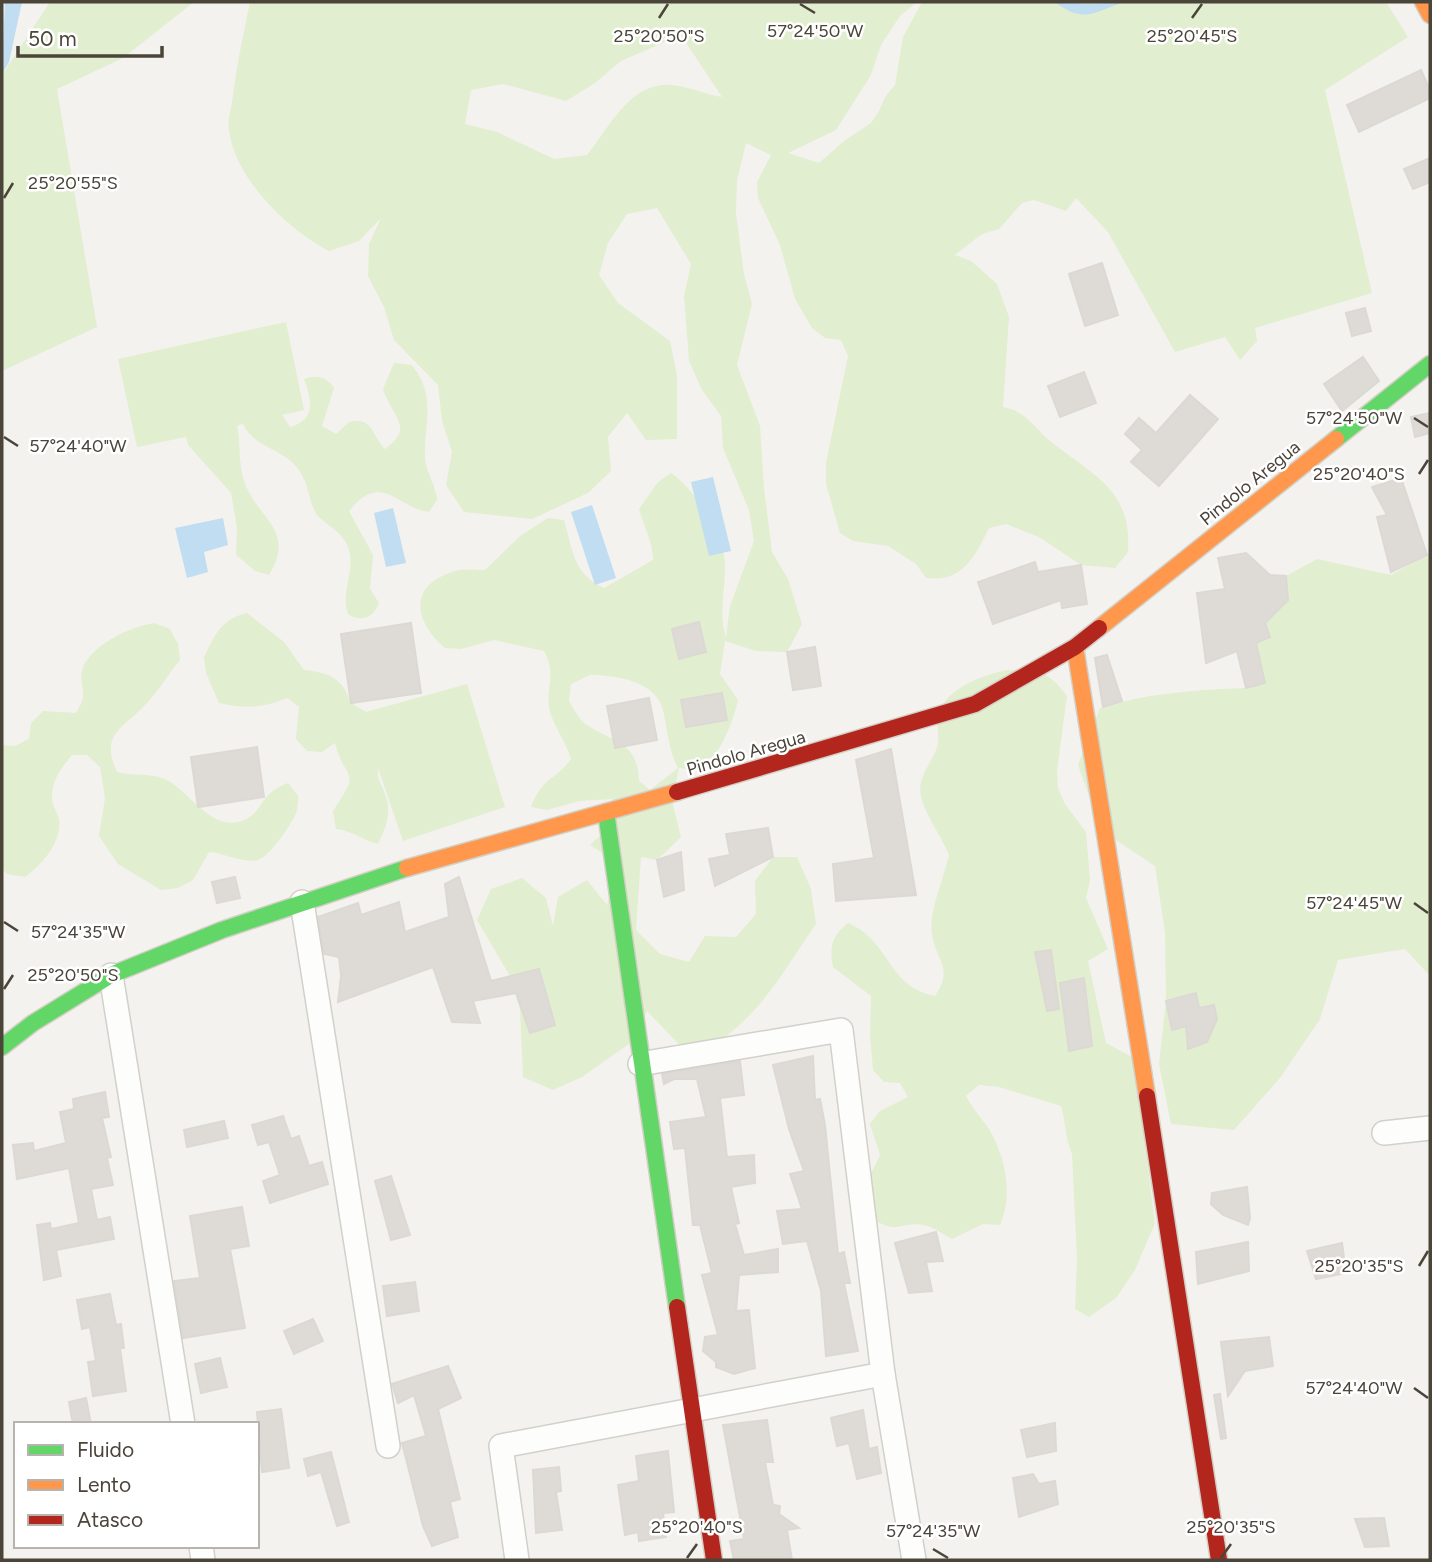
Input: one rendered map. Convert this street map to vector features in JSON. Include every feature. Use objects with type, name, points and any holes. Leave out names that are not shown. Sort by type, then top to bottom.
[{"type":"street","points":[[1423,2],[1430,15]]},
{"type":"street","name":"Pindolo Aregua","points":[[2,1047],[33,1023],[111,975],[222,930],[392,872],[827,750],[975,704],[1044,668],[1075,647],[1430,364]]},
{"type":"street","points":[[1075,647],[1210,1488],[1219,1560]]},
{"type":"street","points":[[606,812],[640,1064],[714,1560]]},
{"type":"street","points":[[302,902],[388,1446]]},
{"type":"street","points":[[111,975],[183,1422]]},
{"type":"street","points":[[640,1064],[841,1030],[883,1374],[914,1560]]},
{"type":"street","points":[[1384,1133],[1430,1128]]},
{"type":"street","points":[[517,1560],[501,1446],[883,1374]]},
{"type":"green space","points":[[50,2],[194,2],[123,58],[57,89],[97,327],[2,371],[2,75]]},
{"type":"green space","points":[[250,2],[917,2],[900,16],[881,45],[871,75],[836,130],[788,153],[819,163],[844,141],[871,123],[879,111],[885,97],[895,85],[903,37],[922,2],[1386,2],[1408,37],[1325,90],[1372,293],[1255,328],[1257,341],[1240,360],[1225,337],[1175,352],[1108,232],[1076,198],[1066,211],[1034,200],[1022,203],[999,229],[982,234],[955,255],[971,261],[997,284],[1009,317],[1003,407],[1025,417],[1108,488],[1124,514],[1128,531],[1128,552],[1115,568],[1081,565],[1039,537],[1006,524],[989,528],[972,558],[958,572],[949,576],[926,578],[916,564],[888,546],[853,541],[840,533],[826,484],[826,463],[848,356],[841,340],[825,338],[812,328],[795,299],[780,245],[758,198],[757,182],[771,155],[746,143],[737,181],[736,213],[744,274],[752,304],[737,365],[760,426],[772,552],[788,579],[802,624],[787,652],[756,651],[725,641],[720,674],[738,700],[736,709],[724,740],[711,759],[695,770],[679,768],[672,801],[681,837],[657,860],[641,857],[636,930],[660,954],[689,962],[705,936],[736,937],[756,914],[755,881],[773,857],[797,857],[811,889],[816,924],[776,983],[750,1015],[693,1059],[647,1011],[633,1041],[582,1077],[553,1090],[523,1077],[520,1009],[510,976],[477,920],[491,889],[522,878],[546,898],[553,926],[558,897],[587,880],[607,905],[617,862],[590,845],[614,823],[612,799],[579,801],[547,810],[531,807],[545,784],[571,759],[550,712],[550,668],[544,651],[494,640],[461,649],[445,648],[427,628],[420,607],[427,587],[437,579],[452,572],[485,570],[520,536],[548,518],[564,520],[572,551],[580,568],[586,576],[604,588],[653,560],[650,541],[639,509],[658,482],[671,473],[697,499],[721,544],[725,565],[722,617],[726,637],[730,606],[754,541],[749,510],[723,448],[721,416],[702,390],[689,361],[684,296],[691,264],[657,208],[627,214],[608,243],[599,275],[618,303],[670,341],[677,375],[677,439],[646,440],[627,413],[608,437],[611,471],[588,493],[532,519],[464,512],[446,485],[452,452],[442,421],[438,385],[394,340],[384,307],[368,276],[369,244],[381,218],[359,241],[329,251],[296,230],[266,201],[252,184],[233,148],[229,120]],"holes":[[[681,35],[722,97],[673,85],[646,90],[626,104],[587,155],[554,159],[497,132],[465,124],[471,90],[503,84],[566,101],[595,83],[621,61]],[[590,675],[622,678],[643,686],[659,700],[678,768],[650,790],[639,781],[635,759],[630,752],[617,741],[586,725],[569,701],[571,684]]]},
{"type":"green space","points":[[286,322],[304,410],[282,415],[290,427],[304,420],[308,414],[310,402],[304,379],[313,377],[328,381],[334,388],[322,426],[336,434],[349,422],[363,422],[368,424],[385,449],[399,435],[400,428],[383,389],[394,363],[412,365],[420,377],[427,399],[425,458],[437,500],[429,512],[380,492],[360,499],[349,511],[373,555],[370,589],[379,603],[374,612],[366,617],[358,618],[348,614],[346,596],[351,559],[345,541],[318,516],[303,477],[293,463],[259,442],[243,424],[237,426],[244,481],[272,525],[279,546],[269,575],[255,571],[236,555],[237,528],[231,493],[188,445],[186,437],[137,447],[118,359]]},
{"type":"green space","points":[[1430,553],[1430,976],[1405,949],[1338,960],[1320,1019],[1280,1078],[1234,1130],[1171,1124],[1159,1064],[1166,1001],[1165,933],[1155,866],[1101,830],[1078,765],[1100,708],[1190,691],[1246,688],[1241,667],[1286,576],[1317,559],[1391,575]]},
{"type":"green space","points":[[247,613],[284,642],[304,670],[334,678],[344,687],[351,703],[366,712],[467,684],[505,807],[403,841],[378,768],[388,814],[378,844],[336,829],[333,811],[347,787],[349,776],[335,743],[322,752],[307,751],[296,739],[299,707],[287,698],[254,706],[219,703],[206,673],[204,657],[216,635],[231,619]]},
{"type":"green space","points":[[154,623],[170,629],[178,644],[180,660],[151,699],[122,726],[112,740],[112,759],[117,772],[165,779],[212,816],[232,823],[251,816],[271,792],[288,783],[298,796],[297,811],[290,825],[263,858],[247,861],[209,852],[193,880],[178,888],[161,890],[118,864],[99,836],[105,798],[100,767],[87,755],[72,755],[53,786],[52,801],[59,819],[59,828],[50,852],[25,877],[7,874],[2,869],[2,745],[15,746],[29,739],[31,723],[43,711],[76,713],[83,698],[82,669],[90,657],[115,637]]},
{"type":"green space","points":[[1006,670],[1041,673],[1054,681],[1067,696],[1057,771],[1058,788],[1065,804],[1086,832],[1090,880],[1086,898],[1108,949],[1088,961],[1106,1043],[1134,1058],[1155,1223],[1135,1270],[1116,1298],[1089,1317],[1075,1309],[1077,1259],[1072,1154],[1061,1106],[999,1087],[979,1085],[966,1096],[991,1133],[1005,1170],[1006,1204],[1000,1225],[983,1224],[952,1239],[930,1227],[918,1224],[887,1226],[869,1216],[866,1184],[880,1155],[870,1124],[880,1111],[908,1097],[900,1083],[884,1082],[873,1070],[871,996],[833,967],[832,960],[833,942],[838,932],[848,923],[873,941],[907,983],[919,991],[935,996],[941,986],[944,971],[934,944],[931,926],[949,855],[923,803],[921,783],[937,746],[938,718],[947,699],[955,691],[975,680]]},
{"type":"water","points":[[5,2],[22,2],[9,62],[2,74]]},
{"type":"water","points":[[1055,2],[1125,2],[1098,12],[1082,14],[1065,9]]},
{"type":"water","points":[[713,477],[731,551],[709,556],[691,482]]},
{"type":"water","points":[[592,505],[616,578],[595,585],[571,512]]},
{"type":"water","points":[[393,508],[406,563],[386,567],[374,513]]},
{"type":"water","points":[[223,518],[228,545],[204,552],[208,572],[187,578],[175,528]]},
{"type":"building","points":[[1421,70],[1430,90],[1430,98],[1359,132],[1347,105]]},
{"type":"building","points":[[1430,158],[1430,182],[1413,189],[1404,169]]},
{"type":"building","points":[[1102,263],[1118,315],[1085,326],[1069,274]]},
{"type":"building","points":[[1365,308],[1371,331],[1352,336],[1346,313]]},
{"type":"building","points":[[1363,357],[1379,381],[1342,411],[1324,384]]},
{"type":"building","points":[[1084,372],[1096,403],[1060,417],[1048,386]]},
{"type":"building","points":[[1190,395],[1218,419],[1159,486],[1131,462],[1142,450],[1125,434],[1139,418],[1156,433]]},
{"type":"building","points":[[1430,413],[1430,433],[1415,437],[1411,417]]},
{"type":"building","points":[[1401,478],[1427,555],[1391,572],[1377,517],[1387,515],[1372,487]]},
{"type":"building","points":[[1246,553],[1270,575],[1286,576],[1288,600],[1265,623],[1270,637],[1256,643],[1265,683],[1246,688],[1237,651],[1206,663],[1197,593],[1225,589],[1218,558]]},
{"type":"building","points":[[1035,562],[1038,572],[1081,565],[1087,604],[1062,608],[1061,600],[993,624],[978,582]]},
{"type":"building","points":[[699,622],[706,652],[679,659],[672,629]]},
{"type":"building","points":[[411,623],[421,693],[351,703],[341,634]]},
{"type":"building","points":[[815,647],[821,686],[793,690],[787,652]]},
{"type":"building","points":[[1107,655],[1122,701],[1103,707],[1095,658]]},
{"type":"building","points":[[722,693],[727,720],[686,727],[681,700]]},
{"type":"building","points":[[649,698],[657,740],[615,748],[607,706]]},
{"type":"building","points":[[257,747],[264,797],[198,807],[191,757]]},
{"type":"building","points":[[891,749],[916,895],[836,901],[833,864],[874,858],[856,760]]},
{"type":"building","points":[[768,828],[773,857],[715,886],[709,859],[730,855],[726,834]]},
{"type":"building","points":[[681,852],[684,890],[664,897],[657,860]]},
{"type":"building","points":[[235,877],[240,898],[217,903],[212,882]]},
{"type":"building","points":[[459,877],[491,981],[539,969],[555,1025],[530,1033],[516,993],[473,1001],[480,1023],[452,1022],[433,967],[338,1002],[341,976],[339,957],[324,954],[318,917],[358,903],[361,915],[399,902],[405,932],[449,917],[445,884]]},
{"type":"building","points":[[1051,950],[1059,1009],[1047,1011],[1035,952]]},
{"type":"building","points":[[1084,978],[1092,1046],[1069,1051],[1060,983]]},
{"type":"building","points":[[1196,993],[1199,1008],[1214,1005],[1217,1019],[1207,1042],[1188,1049],[1186,1026],[1172,1030],[1166,1001]]},
{"type":"building","points":[[813,1056],[815,1100],[820,1099],[825,1125],[838,1254],[844,1252],[850,1283],[844,1283],[858,1351],[826,1356],[821,1291],[807,1241],[783,1244],[777,1211],[802,1209],[790,1174],[804,1171],[789,1129],[773,1065]]},
{"type":"building","points":[[740,1061],[744,1095],[720,1098],[727,1157],[754,1155],[755,1183],[731,1187],[739,1223],[735,1224],[744,1255],[778,1249],[778,1272],[739,1275],[736,1311],[749,1310],[755,1368],[734,1374],[716,1367],[716,1362],[703,1351],[705,1337],[718,1335],[702,1275],[712,1273],[700,1225],[693,1225],[685,1148],[674,1149],[670,1122],[706,1117],[697,1079],[674,1079],[664,1084],[662,1074]]},
{"type":"building","points":[[105,1092],[109,1117],[102,1118],[111,1157],[107,1158],[113,1185],[91,1189],[97,1220],[110,1217],[114,1239],[56,1250],[61,1276],[44,1280],[37,1225],[50,1223],[51,1229],[79,1223],[69,1168],[17,1179],[13,1145],[33,1143],[34,1151],[66,1143],[60,1112],[74,1109],[73,1099]]},
{"type":"building","points":[[283,1116],[291,1139],[299,1136],[309,1166],[322,1162],[328,1184],[270,1203],[263,1181],[280,1175],[269,1142],[258,1145],[252,1125]]},
{"type":"building","points":[[224,1121],[228,1138],[187,1147],[184,1130]]},
{"type":"building","points":[[391,1176],[410,1235],[391,1240],[375,1181]]},
{"type":"building","points":[[1247,1187],[1250,1218],[1248,1225],[1223,1215],[1211,1204],[1212,1193]]},
{"type":"building","points":[[242,1207],[249,1246],[230,1249],[245,1328],[183,1338],[174,1281],[200,1278],[190,1216]]},
{"type":"building","points":[[936,1232],[943,1261],[926,1262],[932,1291],[909,1293],[895,1243]]},
{"type":"building","points":[[1248,1242],[1249,1271],[1198,1284],[1196,1252]]},
{"type":"building","points":[[1342,1243],[1346,1273],[1316,1279],[1307,1251]]},
{"type":"building","points":[[415,1282],[419,1311],[387,1316],[383,1286]]},
{"type":"building","points":[[110,1294],[116,1325],[121,1324],[124,1348],[120,1348],[126,1391],[93,1396],[88,1362],[96,1361],[90,1327],[82,1329],[77,1300]]},
{"type":"building","points":[[313,1319],[323,1341],[294,1354],[284,1331]]},
{"type":"building","points":[[1269,1337],[1273,1366],[1245,1371],[1228,1396],[1221,1342]]},
{"type":"building","points":[[220,1358],[227,1387],[201,1393],[195,1364]]},
{"type":"building","points":[[448,1366],[461,1398],[438,1409],[460,1499],[450,1502],[458,1537],[432,1546],[423,1526],[402,1443],[426,1436],[414,1395],[398,1403],[392,1384]]},
{"type":"building","points":[[1220,1394],[1226,1438],[1221,1439],[1214,1395]]},
{"type":"building","points":[[86,1398],[91,1422],[73,1422],[69,1402]]},
{"type":"building","points":[[281,1409],[289,1468],[262,1472],[257,1412]]},
{"type":"building","points":[[863,1410],[869,1449],[877,1447],[881,1473],[857,1479],[849,1443],[837,1446],[831,1418]]},
{"type":"building","points":[[767,1420],[773,1462],[765,1462],[773,1505],[780,1506],[779,1514],[799,1528],[787,1530],[792,1560],[734,1560],[730,1541],[744,1539],[723,1425]]},
{"type":"building","points":[[1055,1423],[1056,1451],[1027,1457],[1021,1430]]},
{"type":"building","points":[[668,1451],[674,1512],[663,1513],[666,1537],[639,1541],[638,1532],[625,1535],[618,1485],[639,1481],[636,1456]]},
{"type":"building","points":[[331,1452],[349,1522],[337,1526],[321,1472],[308,1476],[304,1459]]},
{"type":"building","points":[[559,1467],[561,1491],[556,1492],[562,1530],[536,1533],[533,1470]]},
{"type":"building","points":[[1033,1474],[1039,1484],[1055,1481],[1058,1504],[1019,1517],[1013,1478]]},
{"type":"building","points":[[1384,1518],[1389,1546],[1365,1547],[1355,1519]]},
{"type":"traffic: fast","points":[[1336,439],[1430,364]]},
{"type":"traffic: fast","points":[[606,812],[677,1307]]},
{"type":"traffic: fast","points":[[2,1047],[33,1023],[111,975],[222,930],[407,868]]},
{"type":"traffic: slow","points":[[1423,2],[1430,15]]},
{"type":"traffic: slow","points":[[1099,628],[1336,439]]},
{"type":"traffic: slow","points":[[1075,647],[1147,1096]]},
{"type":"traffic: slow","points":[[407,868],[677,792]]},
{"type":"traffic: jam","points":[[677,792],[975,704],[1075,647],[1099,628]]},
{"type":"traffic: jam","points":[[1147,1096],[1219,1560]]},
{"type":"traffic: jam","points":[[677,1307],[714,1560]]}]
